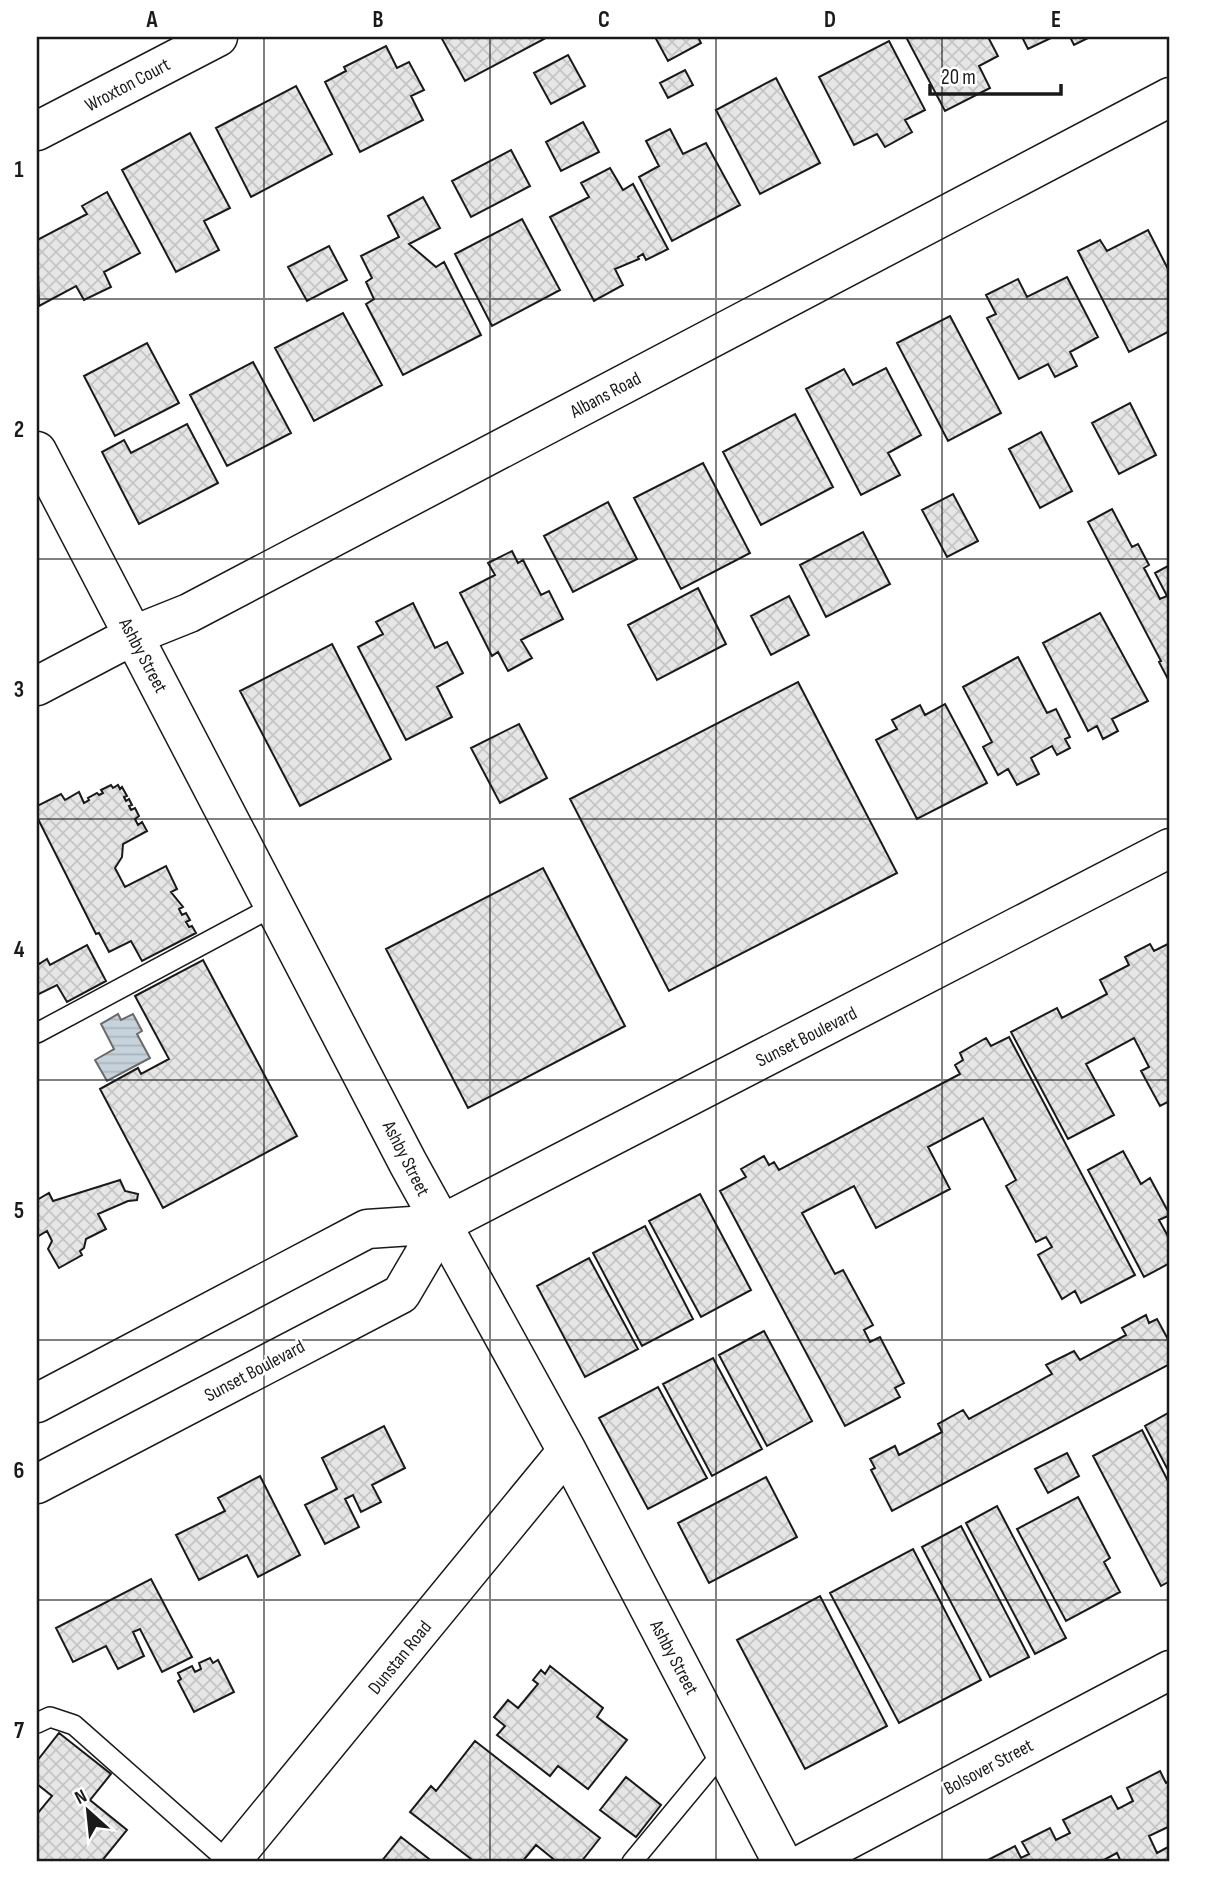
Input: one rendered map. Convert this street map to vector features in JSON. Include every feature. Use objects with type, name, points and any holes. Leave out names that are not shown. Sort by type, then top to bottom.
[{"type":"street","name":"Wroxton Court","points":[[37,131],[218,37]]},
{"type":"street","name":"Albans Road","points":[[37,686],[134,635],[189,613],[1170,97]]},
{"type":"street","name":"Ashby Street","points":[[37,450],[442,1224],[567,1451],[782,1862]]},
{"type":"street","name":"Sunset Boulevard","points":[[37,1403],[367,1229],[442,1224],[1170,848]]},
{"type":"street","name":"Sunset Boulevard","points":[[37,1484],[401,1294],[442,1224]]},
{"type":"street","name":"Dunstan Road","points":[[230,1862],[567,1451]]},
{"type":"street","name":"Bolsover Street","points":[[806,1862],[1170,1671]]},
{"type":"lane","points":[[37,1033],[276,905]]},
{"type":"lane","points":[[37,1723],[50,1717],[75,1725],[230,1862]]},
{"type":"lane","points":[[632,1862],[724,1751]]},
{"type":"shaded area","points":[[118,1014],[121,1020],[133,1014],[142,1031],[137,1034],[150,1058],[107,1081],[95,1060],[114,1049],[101,1024]]},
{"type":"building","points":[[441,37],[542,37],[544,39],[465,81]]},
{"type":"building","points":[[655,37],[698,37],[701,43],[668,61]]},
{"type":"building","points":[[906,37],[988,37],[998,56],[979,66],[990,88],[945,111]]},
{"type":"building","points":[[1022,37],[1053,37],[1028,49]]},
{"type":"building","points":[[1070,37],[1090,37],[1074,45]]},
{"type":"building","points":[[889,41],[925,110],[905,120],[912,132],[885,147],[877,134],[854,145],[819,77]]},
{"type":"building","points":[[386,46],[397,68],[409,62],[424,90],[411,96],[423,120],[360,152],[325,82],[346,71],[344,67]]},
{"type":"building","points":[[568,55],[585,86],[551,104],[534,73]]},
{"type":"building","points":[[685,70],[693,85],[668,98],[660,83]]},
{"type":"building","points":[[776,78],[820,163],[760,194],[716,110]]},
{"type":"building","points":[[296,86],[332,154],[251,197],[216,128]]},
{"type":"building","points":[[583,122],[599,152],[561,171],[546,142]]},
{"type":"building","points":[[670,129],[683,154],[706,143],[740,205],[672,241],[639,177],[659,166],[646,141]]},
{"type":"building","points":[[190,133],[230,208],[204,221],[219,250],[176,272],[122,170]]},
{"type":"building","points":[[511,150],[530,186],[471,217],[452,181]]},
{"type":"building","points":[[610,168],[623,190],[633,184],[668,249],[646,260],[643,254],[639,259],[615,269],[623,285],[594,301],[550,217],[589,197],[581,183]]},
{"type":"building","points":[[107,192],[140,253],[104,272],[111,287],[84,300],[76,286],[39,306],[37,240],[87,214],[82,206]]},
{"type":"building","points":[[423,197],[440,228],[409,244],[436,267],[444,262],[481,335],[403,375],[366,304],[374,299],[366,282],[372,278],[361,256],[399,237],[388,216]]},
{"type":"building","points":[[522,219],[560,290],[492,326],[455,254]]},
{"type":"building","points":[[1148,230],[1170,273],[1170,331],[1129,352],[1078,251],[1100,240],[1107,251]]},
{"type":"building","points":[[329,246],[347,280],[307,301],[288,267]]},
{"type":"building","points":[[1067,277],[1098,337],[1070,352],[1077,366],[1055,377],[1048,364],[1019,379],[987,318],[996,314],[986,295],[1018,279],[1027,297]]},
{"type":"building","points":[[343,313],[382,385],[314,421],[275,348]]},
{"type":"building","points":[[950,316],[1001,413],[948,441],[897,343]]},
{"type":"building","points":[[147,343],[179,403],[115,436],[84,376]]},
{"type":"building","points":[[253,362],[291,433],[227,466],[190,395]]},
{"type":"building","points":[[886,368],[921,435],[888,453],[900,475],[861,495],[806,389],[844,369],[853,385]]},
{"type":"building","points":[[1130,403],[1156,455],[1119,474],[1092,423]]},
{"type":"building","points":[[795,414],[833,487],[761,525],[723,452]]},
{"type":"building","points":[[187,424],[218,483],[139,524],[102,452],[124,440],[131,453]]},
{"type":"building","points":[[1041,432],[1072,491],[1040,508],[1009,449]]},
{"type":"building","points":[[703,463],[750,553],[681,589],[634,498]]},
{"type":"building","points":[[953,494],[978,541],[947,557],[922,510]]},
{"type":"building","points":[[608,502],[637,559],[573,592],[544,536]]},
{"type":"building","points":[[1112,509],[1132,547],[1138,544],[1149,565],[1144,568],[1160,599],[1167,596],[1155,573],[1170,565],[1170,683],[1088,522]]},
{"type":"building","points":[[863,532],[890,584],[826,617],[800,565]]},
{"type":"building","points":[[512,551],[518,563],[523,560],[541,595],[549,591],[563,619],[521,640],[532,658],[508,671],[498,652],[492,656],[460,593],[495,575],[488,563]]},
{"type":"building","points":[[698,588],[726,644],[657,680],[628,625]]},
{"type":"building","points":[[789,596],[809,635],[771,655],[751,616]]},
{"type":"building","points":[[413,603],[435,648],[447,642],[463,673],[437,687],[452,717],[406,740],[358,647],[383,634],[376,622]]},
{"type":"building","points":[[1100,613],[1148,701],[1112,719],[1118,731],[1103,739],[1097,726],[1088,731],[1043,643]]},
{"type":"building","points":[[332,644],[391,759],[300,806],[240,691]]},
{"type":"building","points":[[1018,657],[1047,713],[1056,709],[1070,737],[1065,739],[1070,748],[1057,755],[1052,746],[1031,758],[1039,774],[1017,785],[1008,769],[998,775],[983,747],[992,742],[963,687]]},
{"type":"building","points":[[798,682],[897,873],[669,991],[570,799]]},
{"type":"building","points":[[945,704],[987,783],[917,819],[876,740],[897,729],[892,720],[920,705],[925,715]]},
{"type":"building","points":[[519,724],[547,778],[500,803],[471,748]]},
{"type":"building","points":[[111,785],[113,788],[118,785],[120,789],[122,787],[127,796],[124,797],[126,801],[129,799],[132,805],[129,806],[131,810],[135,808],[139,816],[135,819],[138,825],[142,822],[147,831],[123,844],[122,857],[115,868],[125,887],[166,866],[177,889],[171,892],[183,907],[179,909],[182,915],[186,913],[190,920],[186,922],[189,927],[192,926],[196,933],[142,961],[131,941],[109,952],[99,933],[96,934],[37,817],[37,806],[61,794],[65,800],[79,792],[84,803],[97,793],[103,793],[101,790]]},
{"type":"building","points":[[543,868],[625,1026],[468,1108],[386,949]]},
{"type":"building","points":[[1150,944],[1154,951],[1168,944],[1170,949],[1170,1101],[1160,1106],[1141,1071],[1149,1067],[1134,1038],[1086,1064],[1114,1115],[1068,1139],[1011,1032],[1057,1008],[1062,1018],[1107,994],[1100,980],[1129,965],[1125,957]]},
{"type":"building","points":[[87,945],[106,981],[67,1002],[57,985],[37,995],[37,960],[39,964],[47,959],[50,965]]},
{"type":"building","points":[[203,960],[297,1136],[163,1208],[100,1089],[138,1068],[141,1074],[169,1059],[135,996]]},
{"type":"building","points":[[1009,1037],[1135,1275],[1081,1303],[1075,1291],[1062,1299],[1038,1255],[1052,1247],[1046,1237],[1036,1242],[1006,1186],[1016,1180],[983,1118],[928,1147],[950,1189],[876,1228],[854,1186],[802,1213],[835,1274],[843,1270],[873,1325],[864,1330],[870,1342],[880,1337],[904,1383],[895,1388],[900,1397],[845,1426],[720,1191],[746,1177],[741,1169],[764,1156],[769,1165],[774,1162],[779,1170],[960,1074],[955,1065],[963,1060],[960,1053],[986,1038],[991,1046]]},
{"type":"building","points":[[1123,1151],[1141,1184],[1150,1178],[1170,1215],[1159,1220],[1170,1240],[1170,1263],[1144,1277],[1088,1170]]},
{"type":"building","points":[[120,1180],[125,1191],[138,1194],[137,1200],[98,1214],[106,1229],[86,1239],[84,1248],[80,1251],[82,1255],[59,1268],[48,1249],[52,1241],[47,1231],[37,1237],[37,1200],[49,1193],[53,1201]]},
{"type":"building","points":[[700,1194],[751,1290],[701,1317],[649,1221]]},
{"type":"building","points":[[645,1226],[693,1319],[642,1346],[593,1253]]},
{"type":"building","points":[[589,1258],[638,1349],[585,1377],[537,1286]]},
{"type":"building","points":[[1146,1315],[1149,1323],[1157,1319],[1170,1343],[1170,1364],[892,1511],[871,1470],[875,1468],[870,1459],[895,1446],[899,1455],[942,1432],[938,1424],[963,1410],[969,1419],[1052,1374],[1046,1365],[1074,1351],[1080,1360],[1126,1335],[1122,1328]]},
{"type":"building","points":[[764,1331],[812,1421],[767,1446],[719,1355]]},
{"type":"building","points":[[713,1358],[762,1449],[712,1476],[663,1384]]},
{"type":"building","points":[[658,1387],[707,1478],[648,1509],[599,1418]]},
{"type":"building","points":[[1170,1412],[1170,1474],[1145,1426]]},
{"type":"building","points":[[384,1426],[405,1468],[372,1485],[381,1502],[361,1512],[353,1495],[345,1499],[359,1527],[325,1544],[305,1505],[337,1489],[322,1458]]},
{"type":"building","points":[[1142,1430],[1170,1485],[1170,1581],[1161,1586],[1093,1456]]},
{"type":"building","points":[[1067,1453],[1079,1476],[1048,1493],[1035,1469]]},
{"type":"building","points":[[260,1476],[300,1555],[258,1577],[247,1555],[199,1580],[176,1535],[225,1511],[218,1498]]},
{"type":"building","points":[[766,1477],[797,1537],[709,1583],[678,1523]]},
{"type":"building","points":[[1078,1497],[1110,1558],[1104,1562],[1120,1592],[1066,1621],[1017,1529]]},
{"type":"building","points":[[997,1506],[1066,1638],[1035,1654],[966,1523]]},
{"type":"building","points":[[961,1526],[1029,1657],[990,1677],[922,1547]]},
{"type":"building","points":[[913,1549],[981,1680],[899,1723],[830,1593]]},
{"type":"building","points":[[151,1579],[192,1657],[162,1672],[140,1629],[133,1632],[144,1656],[118,1669],[106,1646],[73,1662],[56,1628]]},
{"type":"building","points":[[820,1596],[887,1726],[805,1769],[737,1640]]},
{"type":"building","points":[[210,1658],[213,1663],[218,1660],[234,1692],[194,1712],[178,1681],[181,1679],[178,1673],[192,1666],[195,1672],[201,1669],[199,1663]]},
{"type":"building","points":[[550,1666],[603,1708],[597,1717],[627,1740],[588,1789],[558,1766],[550,1776],[497,1735],[505,1726],[494,1717],[508,1700],[518,1708],[538,1684],[533,1680],[541,1670],[545,1674]]},
{"type":"building","points":[[59,1733],[111,1774],[90,1800],[127,1830],[101,1862],[37,1862],[37,1814],[52,1796],[37,1784],[37,1761]]},
{"type":"building","points":[[475,1741],[600,1838],[581,1862],[557,1862],[536,1845],[522,1862],[475,1862],[410,1812],[431,1786],[436,1791]]},
{"type":"building","points":[[1160,1771],[1166,1783],[1170,1781],[1170,1826],[1149,1836],[1157,1853],[1170,1846],[1170,1862],[1121,1862],[1117,1853],[1100,1862],[984,1862],[1015,1846],[1021,1858],[1029,1854],[1022,1842],[1050,1828],[1056,1840],[1070,1833],[1063,1820],[1111,1796],[1118,1809],[1133,1801],[1127,1788]]},
{"type":"building","points":[[626,1777],[661,1805],[636,1837],[600,1810]]},
{"type":"building","points":[[401,1837],[433,1862],[381,1862]]}]
